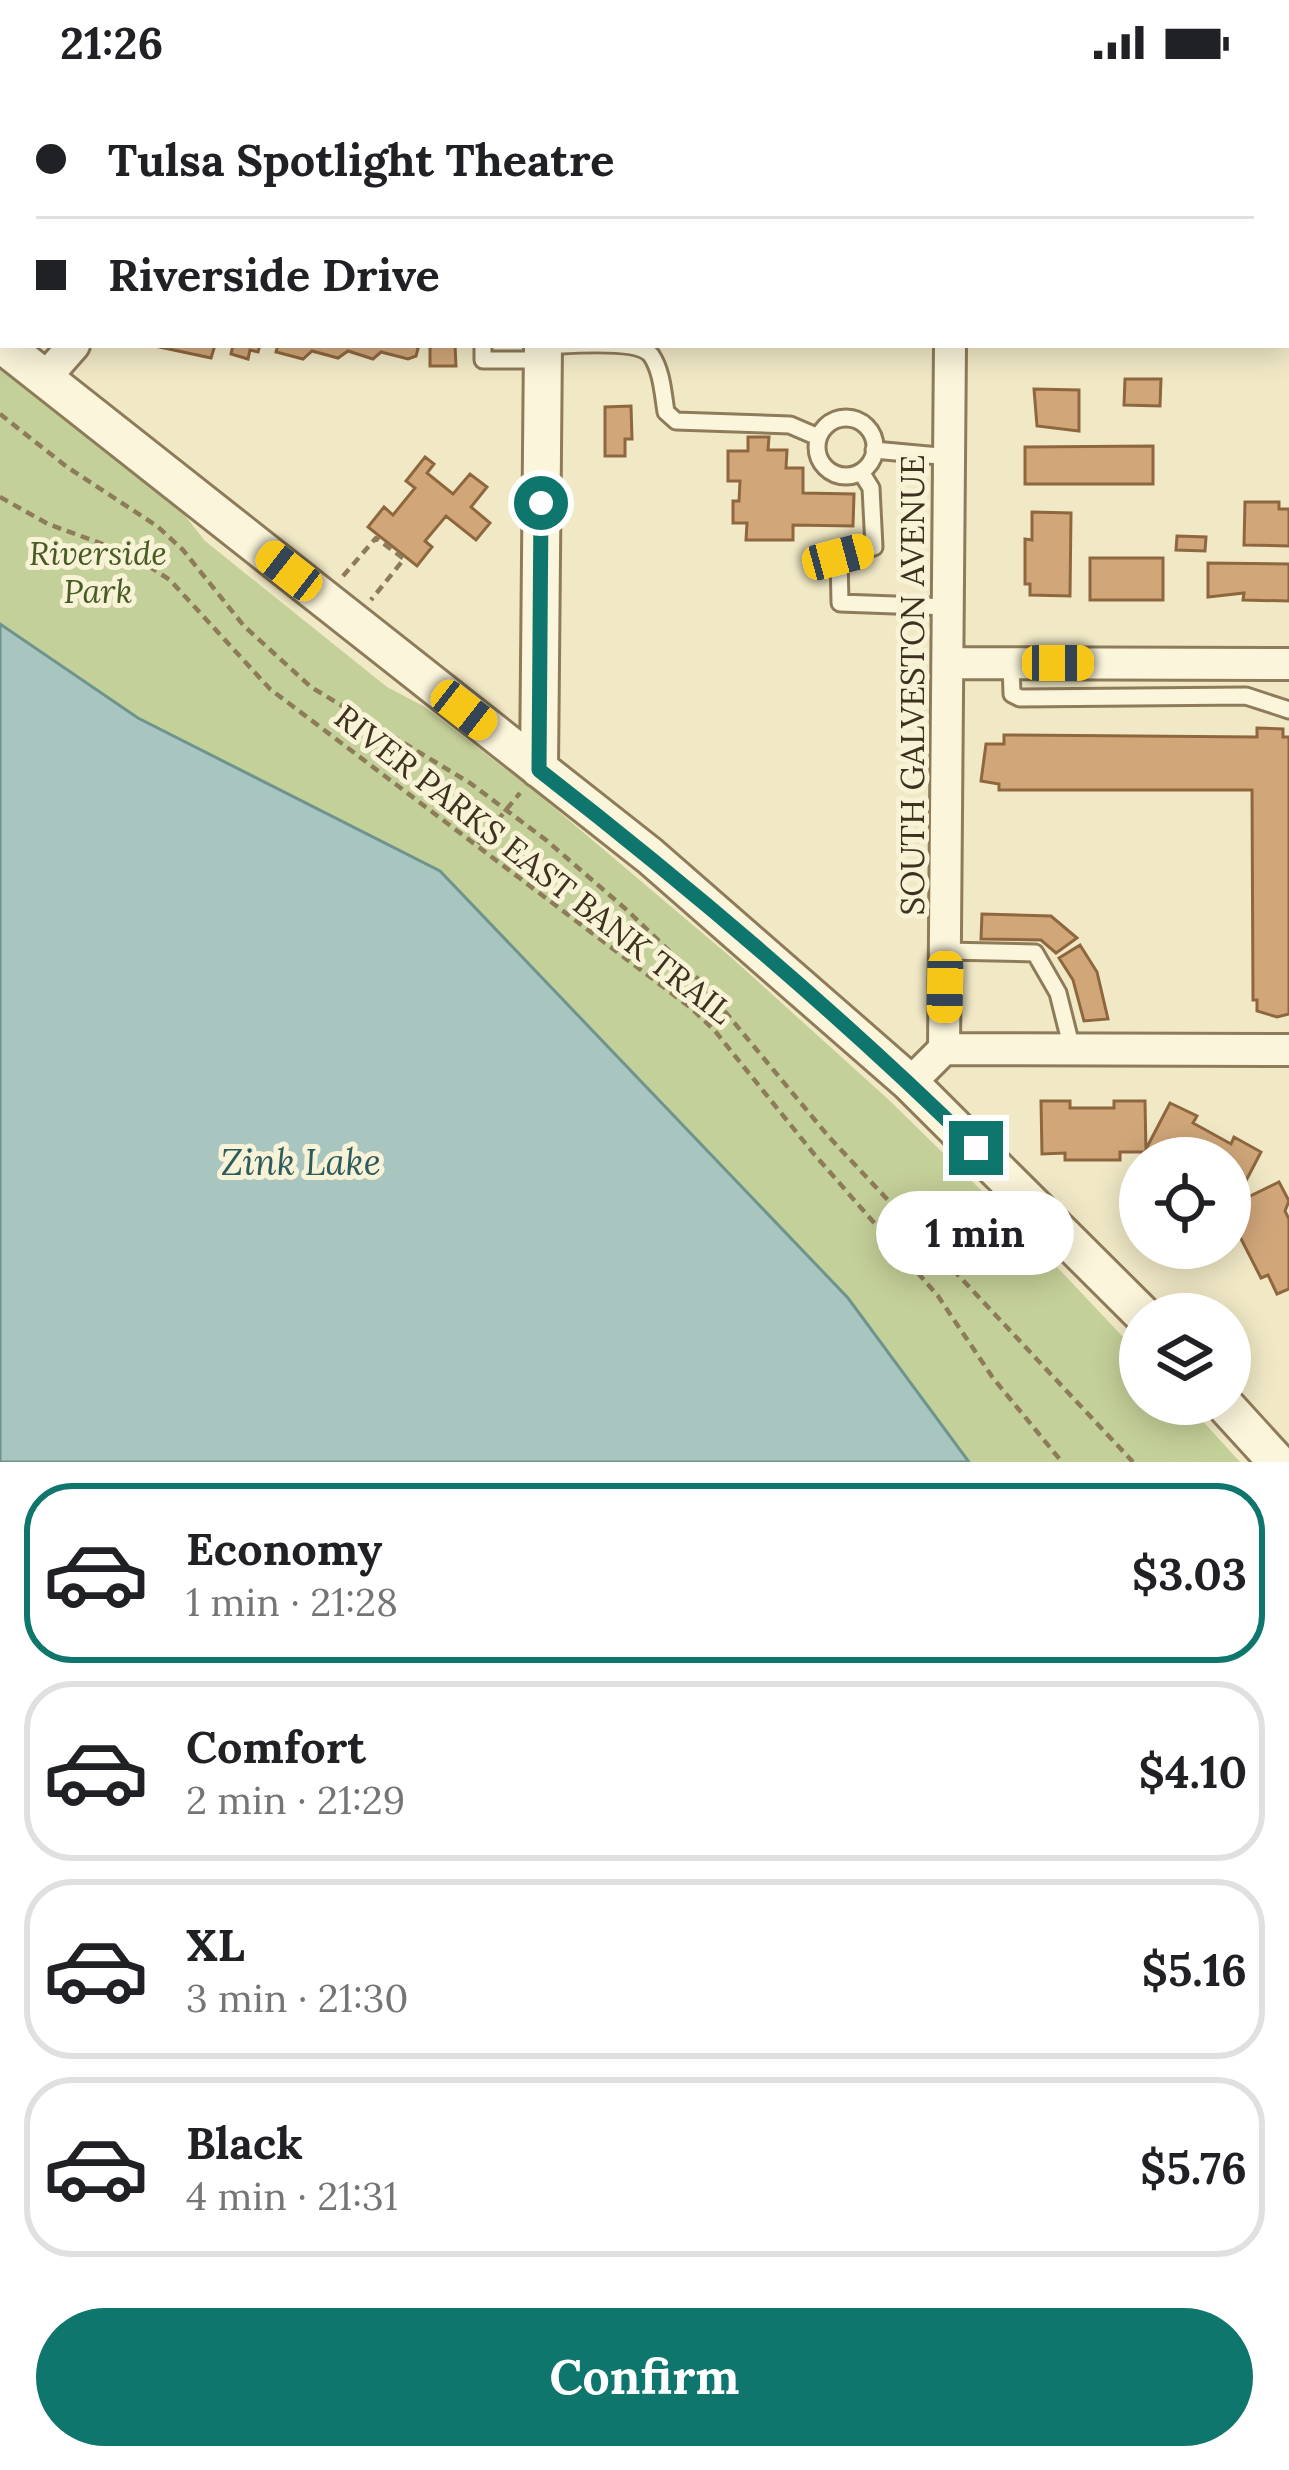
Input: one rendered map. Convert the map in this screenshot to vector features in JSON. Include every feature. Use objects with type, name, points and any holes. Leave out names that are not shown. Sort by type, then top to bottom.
[{"type":"street","points":[[6,348],[650,856],[910,1083],[1121,1293]]},
{"type":"street","points":[[45,378],[71,348]]},
{"type":"street","name":"SOUTH GALVESTON AVENUE","points":[[944,1049],[950,348]]},
{"type":"street","points":[[539,770],[542,350]]},
{"type":"street","points":[[949,663],[1289,664]]},
{"type":"street","points":[[910,1083],[944,1049],[1289,1050]]},
{"type":"street","points":[[1243,1425],[1277,1462]]},
{"type":"lane","points":[[483,348],[483,360],[579,348]]},
{"type":"lane","points":[[641,348],[650,353],[660,375],[666,412],[676,421],[790,424],[818,437]]},
{"type":"lane","points":[[851,418],[868,428],[874,450],[861,472],[831,472],[818,457],[818,437],[832,422],[851,418]]},
{"type":"lane","points":[[874,450],[950,457]]},
{"type":"lane","points":[[861,472],[871,488],[874,547],[838,557],[840,603],[949,607]]},
{"type":"lane","points":[[1011,663],[1012,694],[1020,698],[1246,696],[1289,710]]},
{"type":"lane","points":[[1246,696],[1247,664]]},
{"type":"lane","points":[[945,950],[1035,953],[1058,992],[1072,1049]]},
{"type":"path","name":"RIVER PARKS EAST BANK TRAIL","points":[[0,414],[157,526],[183,550],[244,626],[311,687],[450,770],[581,869],[698,979],[830,1137],[1133,1462]]},
{"type":"path","name":"RIVER PARKS EAST BANK TRAIL","points":[[0,497],[48,524],[130,554],[170,580],[270,689],[715,1030],[814,1154],[938,1296],[993,1378],[1062,1462]]},
{"type":"path","points":[[324,599],[376,538],[404,559],[353,622]]},
{"type":"path","points":[[478,844],[507,810]]},
{"type":"green space","name":"Riverside Park","points":[[0,368],[183,513],[205,541],[387,687],[425,707],[538,794],[733,959],[889,1100],[1119,1333],[1119,1425],[1206,1425],[1240,1462],[969,1462],[848,1298],[440,871],[138,718],[0,624]]},
{"type":"water","name":"Zink Lake","points":[[0,624],[138,718],[440,871],[848,1298],[969,1462],[0,1462]]},
{"type":"building","points":[[164,348],[214,348],[211,358]]},
{"type":"building","points":[[232,348],[259,348],[258,352],[250,350],[248,359],[231,354]]},
{"type":"building","points":[[277,348],[418,348],[416,356],[408,359],[381,352],[373,359],[348,351],[338,358],[312,351],[303,359],[276,352]]},
{"type":"building","points":[[430,348],[455,348],[456,366],[430,366]]},
{"type":"building","points":[[1125,379],[1161,379],[1160,406],[1124,405]]},
{"type":"building","points":[[1034,389],[1079,390],[1079,431],[1037,426]]},
{"type":"building","points":[[631,406],[632,439],[625,439],[625,456],[605,456],[605,407]]},
{"type":"building","points":[[748,437],[769,437],[768,450],[787,450],[786,468],[803,468],[803,493],[854,494],[853,526],[793,525],[793,540],[746,540],[747,523],[733,523],[733,501],[739,501],[740,481],[728,481],[728,451],[748,451]]},
{"type":"building","points":[[1153,446],[1153,484],[1025,484],[1025,447]]},
{"type":"building","points":[[425,457],[434,464],[427,473],[453,494],[470,474],[487,487],[471,507],[490,523],[476,540],[446,516],[425,541],[432,547],[417,566],[368,527],[384,507],[393,515],[415,488],[406,481]]},
{"type":"building","points":[[1245,502],[1279,502],[1279,509],[1289,509],[1289,546],[1244,545]]},
{"type":"building","points":[[1032,512],[1071,513],[1070,596],[1030,595],[1030,584],[1025,584],[1025,539],[1032,540]]},
{"type":"building","points":[[1177,536],[1206,537],[1205,551],[1176,550]]},
{"type":"building","points":[[1090,558],[1163,558],[1163,600],[1090,600]]},
{"type":"building","points":[[1208,563],[1289,564],[1289,601],[1243,600],[1244,593],[1208,597]]},
{"type":"building","points":[[1257,728],[1283,729],[1283,737],[1289,737],[1289,1014],[1277,1017],[1257,1011],[1257,1000],[1253,1000],[1252,790],[999,790],[999,784],[981,781],[986,744],[1004,744],[1004,735],[1257,737]]},
{"type":"building","points":[[982,914],[1051,916],[1077,938],[1056,953],[1041,940],[981,939]]},
{"type":"building","points":[[1080,945],[1097,972],[1108,1019],[1084,1021],[1073,980],[1059,958]]},
{"type":"building","points":[[1041,1101],[1070,1101],[1070,1108],[1114,1108],[1114,1101],[1145,1101],[1146,1137],[1119,1137],[1119,1160],[1065,1160],[1065,1153],[1042,1154]]},
{"type":"building","points":[[1170,1103],[1197,1116],[1193,1123],[1218,1137],[1152,1137]]},
{"type":"building","points":[[1251,1146],[1261,1152],[1251,1171]]},
{"type":"building","points":[[1279,1182],[1289,1201],[1285,1211],[1289,1289],[1277,1294],[1268,1275],[1261,1278],[1251,1258],[1251,1196]]},
{"type":"route","points":[[541,503],[539,770],[718,914],[910,1083],[976,1148]]}]
